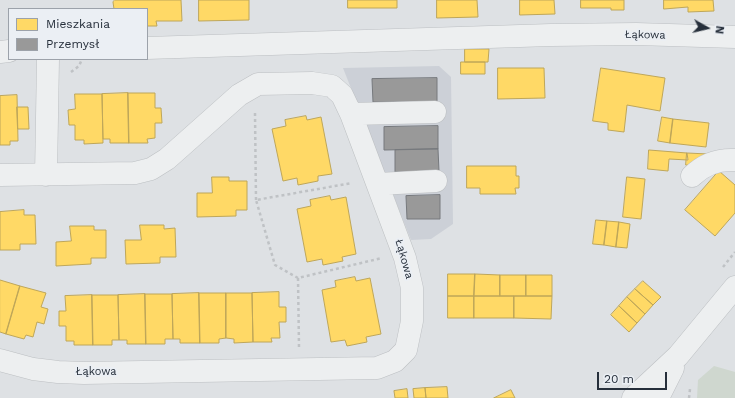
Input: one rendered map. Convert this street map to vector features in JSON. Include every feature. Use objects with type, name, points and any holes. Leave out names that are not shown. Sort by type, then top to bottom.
[{"type":"street","name":"Łąkowa","points":[[148,48],[551,35],[636,34],[735,37]]},
{"type":"street","points":[[46,175],[48,60]]},
{"type":"street","name":"Łąkowa","points":[[0,176],[135,173],[151,169],[167,159],[239,95],[258,84],[312,83],[332,86],[342,95],[351,114],[405,258],[412,288],[412,321],[406,350],[395,361],[377,368],[84,373],[33,369],[0,360]]},
{"type":"street","points":[[351,114],[436,112]]},
{"type":"street","points":[[692,176],[700,168],[710,163],[735,160]]},
{"type":"street","points":[[378,184],[436,181]]},
{"type":"street","points":[[633,398],[678,356],[735,287]]},
{"type":"street","points":[[659,397],[678,356]]},
{"type":"path","points":[[255,110],[256,200],[274,265],[298,278],[388,257]]},
{"type":"path","points":[[256,200],[355,182]]},
{"type":"path","points":[[298,278],[299,349]]},
{"type":"shaded area","points":[[439,66],[451,77],[453,224],[431,239],[411,240],[343,68]]},
{"type":"shaded area","points":[[714,366],[735,372],[735,398],[697,398],[698,380]]},
{"type":"building: Mieszkania","points":[[115,0],[181,0],[182,21],[156,21],[157,26],[148,26],[148,8],[114,8],[113,2]]},
{"type":"building: Mieszkania","points":[[199,0],[249,0],[249,20],[199,21]]},
{"type":"building: Mieszkania","points":[[348,0],[397,0],[397,8],[348,8]]},
{"type":"building: Mieszkania","points":[[437,0],[477,0],[478,17],[437,18]]},
{"type":"building: Mieszkania","points":[[520,0],[554,0],[555,14],[520,15]]},
{"type":"building: Mieszkania","points":[[581,0],[624,0],[624,10],[611,10],[611,8],[581,8]]},
{"type":"building: Mieszkania","points":[[664,0],[713,0],[714,11],[688,12],[688,7],[664,9]]},
{"type":"building: Mieszkania","points":[[465,49],[489,49],[488,62],[465,62]]},
{"type":"building: Mieszkania","points":[[461,62],[485,62],[485,74],[461,74]]},
{"type":"building: Mieszkania","points":[[498,68],[544,68],[545,98],[498,99]]},
{"type":"building: Mieszkania","points":[[601,68],[665,78],[660,111],[627,105],[624,132],[608,130],[608,123],[593,121]]},
{"type":"building: Mieszkania","points":[[128,93],[155,93],[155,108],[161,108],[162,123],[155,123],[155,138],[147,139],[148,143],[129,143]]},
{"type":"building: Mieszkania","points":[[128,93],[129,143],[110,143],[110,139],[103,139],[102,94]]},
{"type":"building: Mieszkania","points":[[75,94],[102,94],[103,143],[84,144],[84,140],[75,140],[75,125],[69,125],[68,110],[75,109]]},
{"type":"building: Mieszkania","points":[[17,95],[18,141],[10,141],[10,145],[0,145],[0,96]]},
{"type":"building: Mieszkania","points":[[17,107],[28,107],[29,129],[18,129]]},
{"type":"building: Mieszkania","points":[[306,116],[307,120],[321,117],[332,174],[318,176],[318,181],[298,185],[297,178],[283,181],[272,129],[286,126],[285,120]]},
{"type":"building: Mieszkania","points":[[662,117],[673,119],[670,143],[658,141]]},
{"type":"building: Mieszkania","points":[[673,119],[709,123],[706,147],[670,143]]},
{"type":"building: Mieszkania","points":[[649,150],[687,153],[688,160],[669,159],[668,171],[648,169]]},
{"type":"building: Mieszkania","points":[[687,153],[708,154],[707,167],[686,165]]},
{"type":"building: Mieszkania","points":[[467,166],[516,166],[516,176],[519,176],[519,188],[515,188],[516,194],[480,194],[480,188],[467,188]]},
{"type":"building: Mieszkania","points":[[719,171],[735,185],[735,213],[715,236],[685,210]]},
{"type":"building: Mieszkania","points":[[212,177],[229,177],[229,181],[247,181],[247,210],[236,210],[236,216],[197,217],[197,193],[212,193]]},
{"type":"building: Mieszkania","points":[[627,177],[645,179],[641,219],[623,217]]},
{"type":"building: Mieszkania","points":[[330,196],[331,200],[346,197],[356,254],[342,257],[343,261],[323,265],[322,259],[307,262],[297,209],[311,206],[310,200]]},
{"type":"building: Mieszkania","points":[[24,210],[24,215],[35,215],[36,244],[20,244],[20,250],[0,250],[0,212]]},
{"type":"building: Mieszkania","points":[[596,220],[607,221],[604,245],[593,244]]},
{"type":"building: Mieszkania","points":[[607,221],[619,222],[616,247],[604,245]]},
{"type":"building: Mieszkania","points":[[619,222],[630,224],[627,248],[616,247]]},
{"type":"building: Mieszkania","points":[[140,225],[164,225],[164,229],[175,228],[176,257],[160,257],[160,263],[126,264],[125,240],[141,240]]},
{"type":"building: Mieszkania","points":[[70,226],[94,226],[94,230],[106,230],[106,258],[91,258],[91,264],[56,266],[56,242],[71,241]]},
{"type":"building: Mieszkania","points":[[448,274],[475,274],[474,296],[448,296]]},
{"type":"building: Mieszkania","points":[[475,274],[500,275],[500,296],[474,296]]},
{"type":"building: Mieszkania","points":[[500,275],[526,275],[526,296],[500,296]]},
{"type":"building: Mieszkania","points":[[526,275],[552,275],[552,296],[526,296]]},
{"type":"building: Mieszkania","points":[[355,277],[356,281],[370,278],[381,334],[366,337],[367,342],[347,346],[345,340],[331,342],[322,290],[336,287],[335,281]]},
{"type":"building: Mieszkania","points":[[0,280],[20,286],[6,334],[0,332]]},
{"type":"building: Mieszkania","points":[[643,281],[661,297],[653,305],[635,289]]},
{"type":"building: Mieszkania","points":[[20,286],[46,293],[41,307],[48,309],[44,324],[37,322],[33,337],[26,335],[24,339],[6,334]]},
{"type":"building: Mieszkania","points":[[635,289],[653,305],[645,314],[627,297]]},
{"type":"building: Mieszkania","points":[[279,292],[279,307],[286,307],[286,322],[279,322],[280,338],[271,338],[272,342],[253,342],[252,293]]},
{"type":"building: Mieszkania","points":[[199,293],[226,293],[226,338],[219,339],[219,343],[200,343]]},
{"type":"building: Mieszkania","points":[[199,293],[200,343],[180,343],[180,339],[173,339],[172,294]]},
{"type":"building: Mieszkania","points":[[226,293],[252,293],[253,342],[234,343],[234,339],[226,338]]},
{"type":"building: Mieszkania","points":[[145,294],[172,294],[173,339],[165,339],[165,344],[146,344]]},
{"type":"building: Mieszkania","points":[[145,294],[146,344],[127,344],[127,340],[119,340],[118,295]]},
{"type":"building: Mieszkania","points":[[92,295],[118,295],[119,340],[112,340],[112,345],[93,345]]},
{"type":"building: Mieszkania","points":[[92,295],[93,345],[74,345],[74,341],[66,341],[66,326],[59,326],[59,311],[66,311],[65,296]]},
{"type":"building: Mieszkania","points":[[448,296],[474,296],[474,318],[448,318]]},
{"type":"building: Mieszkania","points":[[474,296],[514,296],[514,318],[474,318]]},
{"type":"building: Mieszkania","points":[[514,296],[552,296],[551,319],[514,318]]},
{"type":"building: Mieszkania","points":[[627,297],[645,314],[637,323],[619,306]]},
{"type":"building: Mieszkania","points":[[619,306],[637,323],[629,332],[611,315]]},
{"type":"building: Mieszkania","points":[[447,387],[448,398],[426,398],[425,388]]},
{"type":"building: Mieszkania","points":[[425,388],[426,398],[414,398],[413,389]]},
{"type":"building: Mieszkania","points":[[407,389],[408,398],[395,398],[394,391]]},
{"type":"building: Mieszkania","points":[[511,390],[515,398],[494,398]]},
{"type":"building: Przemysł","points":[[437,78],[437,102],[373,102],[372,79]]},
{"type":"building: Przemysł","points":[[438,126],[438,149],[384,150],[384,127]]},
{"type":"building: Przemysł","points":[[438,149],[439,171],[395,172],[395,150]]},
{"type":"building: Przemysł","points":[[440,195],[440,219],[407,219],[406,196]]}]
